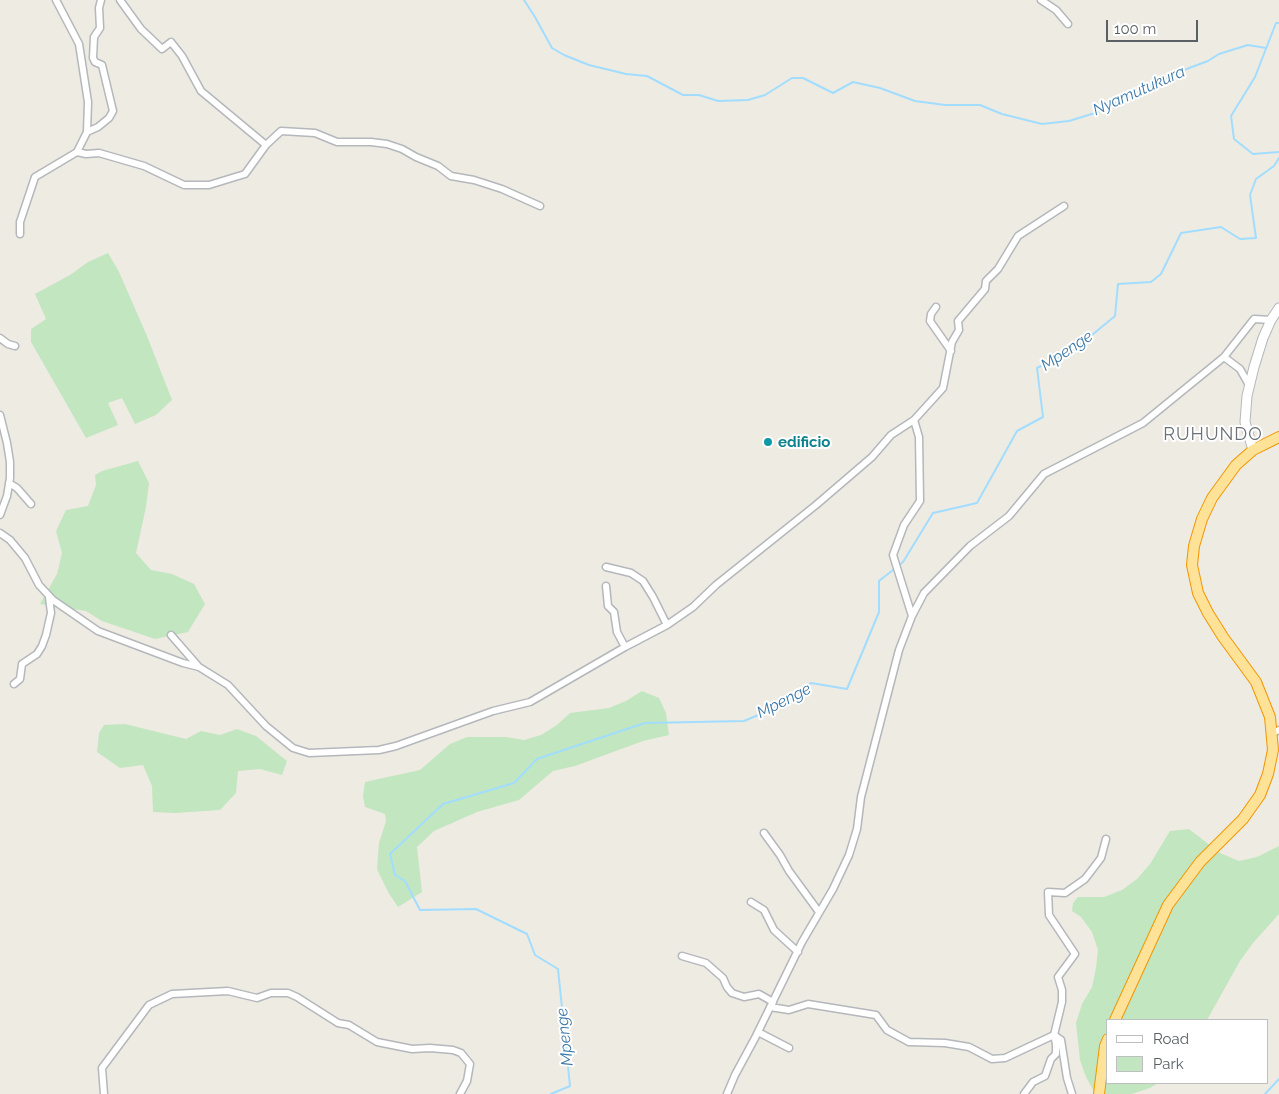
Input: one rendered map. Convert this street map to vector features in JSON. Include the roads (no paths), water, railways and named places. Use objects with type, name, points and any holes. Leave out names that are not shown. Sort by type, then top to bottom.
[{"type":"highway","points":[[1115,1019],[1168,905],[1200,862],[1243,819],[1260,795],[1268,774],[1275,732],[1270,717],[1256,682],[1208,613],[1198,593],[1192,565],[1194,546],[1202,519],[1212,498],[1236,466],[1253,450],[1279,437]]},
{"type":"highway","points":[[1099,1094],[1106,1044]]},
{"type":"main road","points":[[1253,450],[1245,422],[1249,385],[1271,320],[1279,308]]},
{"type":"street","points":[[20,234],[20,222],[35,177],[77,152],[87,132],[88,102],[78,44],[56,0]]},
{"type":"street","points":[[87,132],[98,127],[109,118],[113,111],[102,65],[95,62],[93,58],[94,37],[100,28],[99,8],[102,0]]},
{"type":"street","points":[[120,0],[141,28],[162,49],[171,42],[182,56],[201,91],[266,145]]},
{"type":"street","points":[[1040,0],[1056,10],[1068,24]]},
{"type":"street","points":[[77,152],[86,154],[99,153],[144,166],[184,184],[209,185],[245,174],[266,145],[281,131],[315,133],[337,142],[387,144],[438,166],[451,176],[474,180],[502,189],[540,206]]},
{"type":"street","points":[[171,635],[199,667],[228,686],[266,726],[293,748],[309,753],[379,750],[493,712],[530,702],[667,625],[693,608],[716,585],[816,505],[872,457],[891,435],[914,420],[944,388],[952,342],[959,330],[958,320],[986,289],[986,281],[998,270],[1018,236],[1064,206]]},
{"type":"street","points":[[936,307],[931,314],[930,321],[951,351]]},
{"type":"street","points":[[727,1094],[771,1004],[833,888],[854,840],[861,797],[899,650],[912,616],[924,593],[970,546],[1009,516],[1044,474],[1143,423],[1224,356],[1254,319],[1271,320]]},
{"type":"street","points":[[0,338],[8,344],[15,346]]},
{"type":"street","points":[[1224,356],[1240,369],[1249,385]]},
{"type":"street","points":[[0,415],[10,462],[7,496],[0,515]]},
{"type":"street","points":[[912,616],[893,555],[904,525],[920,501],[918,438],[914,420]]},
{"type":"street","points":[[9,483],[17,488],[31,504]]},
{"type":"street","points":[[0,533],[10,540],[25,558],[40,585],[49,596],[98,631],[183,663],[199,667]]},
{"type":"street","points":[[606,567],[631,573],[643,582],[667,625]]},
{"type":"street","points":[[606,586],[608,606],[614,612],[617,632],[625,647]]},
{"type":"street","points":[[14,684],[20,679],[22,664],[37,654],[42,646],[51,613],[49,596]]},
{"type":"street","points":[[764,833],[819,912]]},
{"type":"street","points":[[1024,1094],[1033,1082],[1046,1076],[1051,1059],[1056,1054],[1054,1035],[1062,1002],[1062,990],[1058,977],[1075,954],[1049,915],[1048,892],[1065,894],[1085,879],[1101,858],[1106,839]]},
{"type":"street","points":[[751,902],[764,910],[774,930],[798,952]]},
{"type":"street","points":[[682,956],[706,963],[723,978],[732,993],[744,997],[759,994],[771,1004],[789,1010],[808,1004],[876,1015],[887,1030],[909,1042],[945,1043],[969,1047],[992,1059],[1005,1058],[1054,1035]]},
{"type":"street","points":[[104,1094],[102,1068],[149,1005],[172,994],[228,992],[257,998],[271,993],[288,993],[298,997],[338,1023],[350,1025],[377,1042],[412,1049],[453,1050],[461,1052],[470,1064],[464,1088],[460,1094]]},
{"type":"street","points":[[758,1032],[789,1048]]},
{"type":"street","points":[[1054,1035],[1061,1040],[1067,1078],[1072,1094]]},
{"type":"waterway","name":"Nyamutukura","points":[[524,0],[552,48],[589,65],[626,74],[647,76],[683,95],[699,95],[718,101],[748,100],[765,95],[792,78],[803,78],[833,93],[853,82],[880,88],[915,101],[945,105],[980,105],[1002,114],[1042,124],[1069,121],[1098,112],[1181,71],[1208,61],[1219,54],[1248,45],[1266,48]]},
{"type":"waterway","name":"Mpenge","points":[[1279,23],[1276,23],[1255,77],[1231,116],[1234,139],[1253,154],[1279,152]]},
{"type":"waterway","name":"Mpenge","points":[[551,1094],[570,1086],[558,969],[535,955],[527,934],[476,909],[420,910],[405,881],[395,875],[390,854],[443,804],[514,783],[537,759],[645,723],[744,721],[782,705],[811,683],[847,689],[879,612],[879,581],[903,562],[933,513],[977,503],[1017,431],[1043,417],[1037,368],[1075,349],[1115,316],[1118,284],[1151,282],[1161,274],[1181,233],[1221,227],[1240,239],[1256,238],[1250,195],[1256,179],[1274,166],[1279,158]]},
{"type":"waterway","points":[[1265,1094],[1279,1079]]},
{"type":"place","name":"edificio","points":[[768,442]]},
{"type":"district","name":"RUHUNDO","points":[[1213,435]]}]
